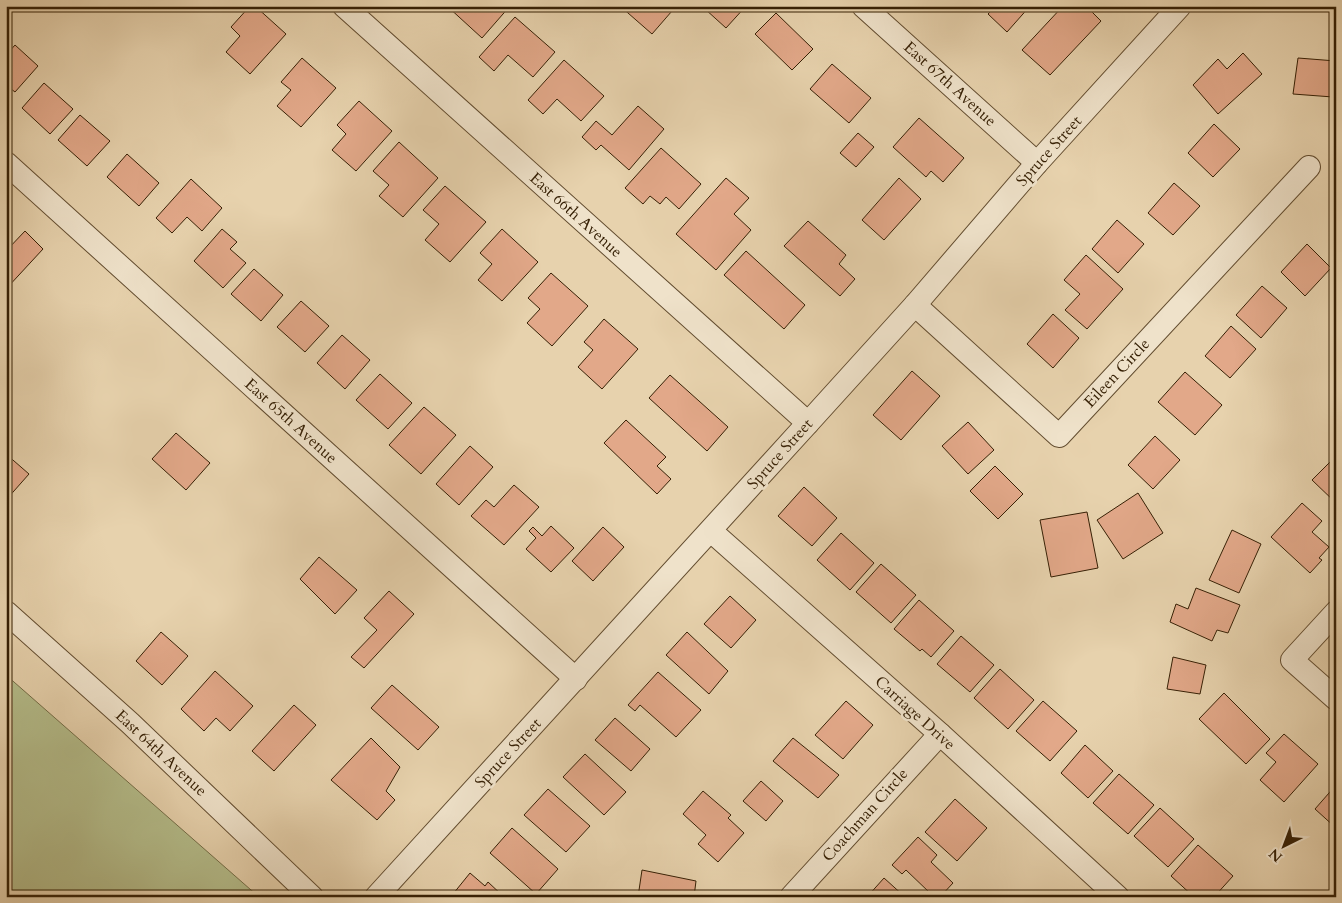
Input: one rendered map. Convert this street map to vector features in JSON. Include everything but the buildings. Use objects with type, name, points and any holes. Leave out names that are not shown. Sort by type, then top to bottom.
[{"type":"street","name":"East 66th Avenue","points":[[344,6],[808,423]]},
{"type":"street","name":"East 67th Avenue","points":[[863,6],[1037,162]]},
{"type":"street","name":"Spruce Street","points":[[376,897],[915,305],[1037,162],[1180,6]]},
{"type":"street","name":"East 65th Avenue","points":[[6,163],[576,679]]},
{"type":"street","name":"Eileen Circle","points":[[915,305],[1059,436],[1309,167]]},
{"type":"street","name":"Carriage Drive","points":[[711,530],[940,734],[1118,897]]},
{"type":"street","name":"East 64th Avenue","points":[[6,612],[130,723],[312,897]]},
{"type":"street","points":[[1336,612],[1292,660],[1336,699]]},
{"type":"street","name":"Coachman Circle","points":[[791,897],[940,734]]},
{"type":"green space","points":[[6,675],[259,897],[6,897]]}]
